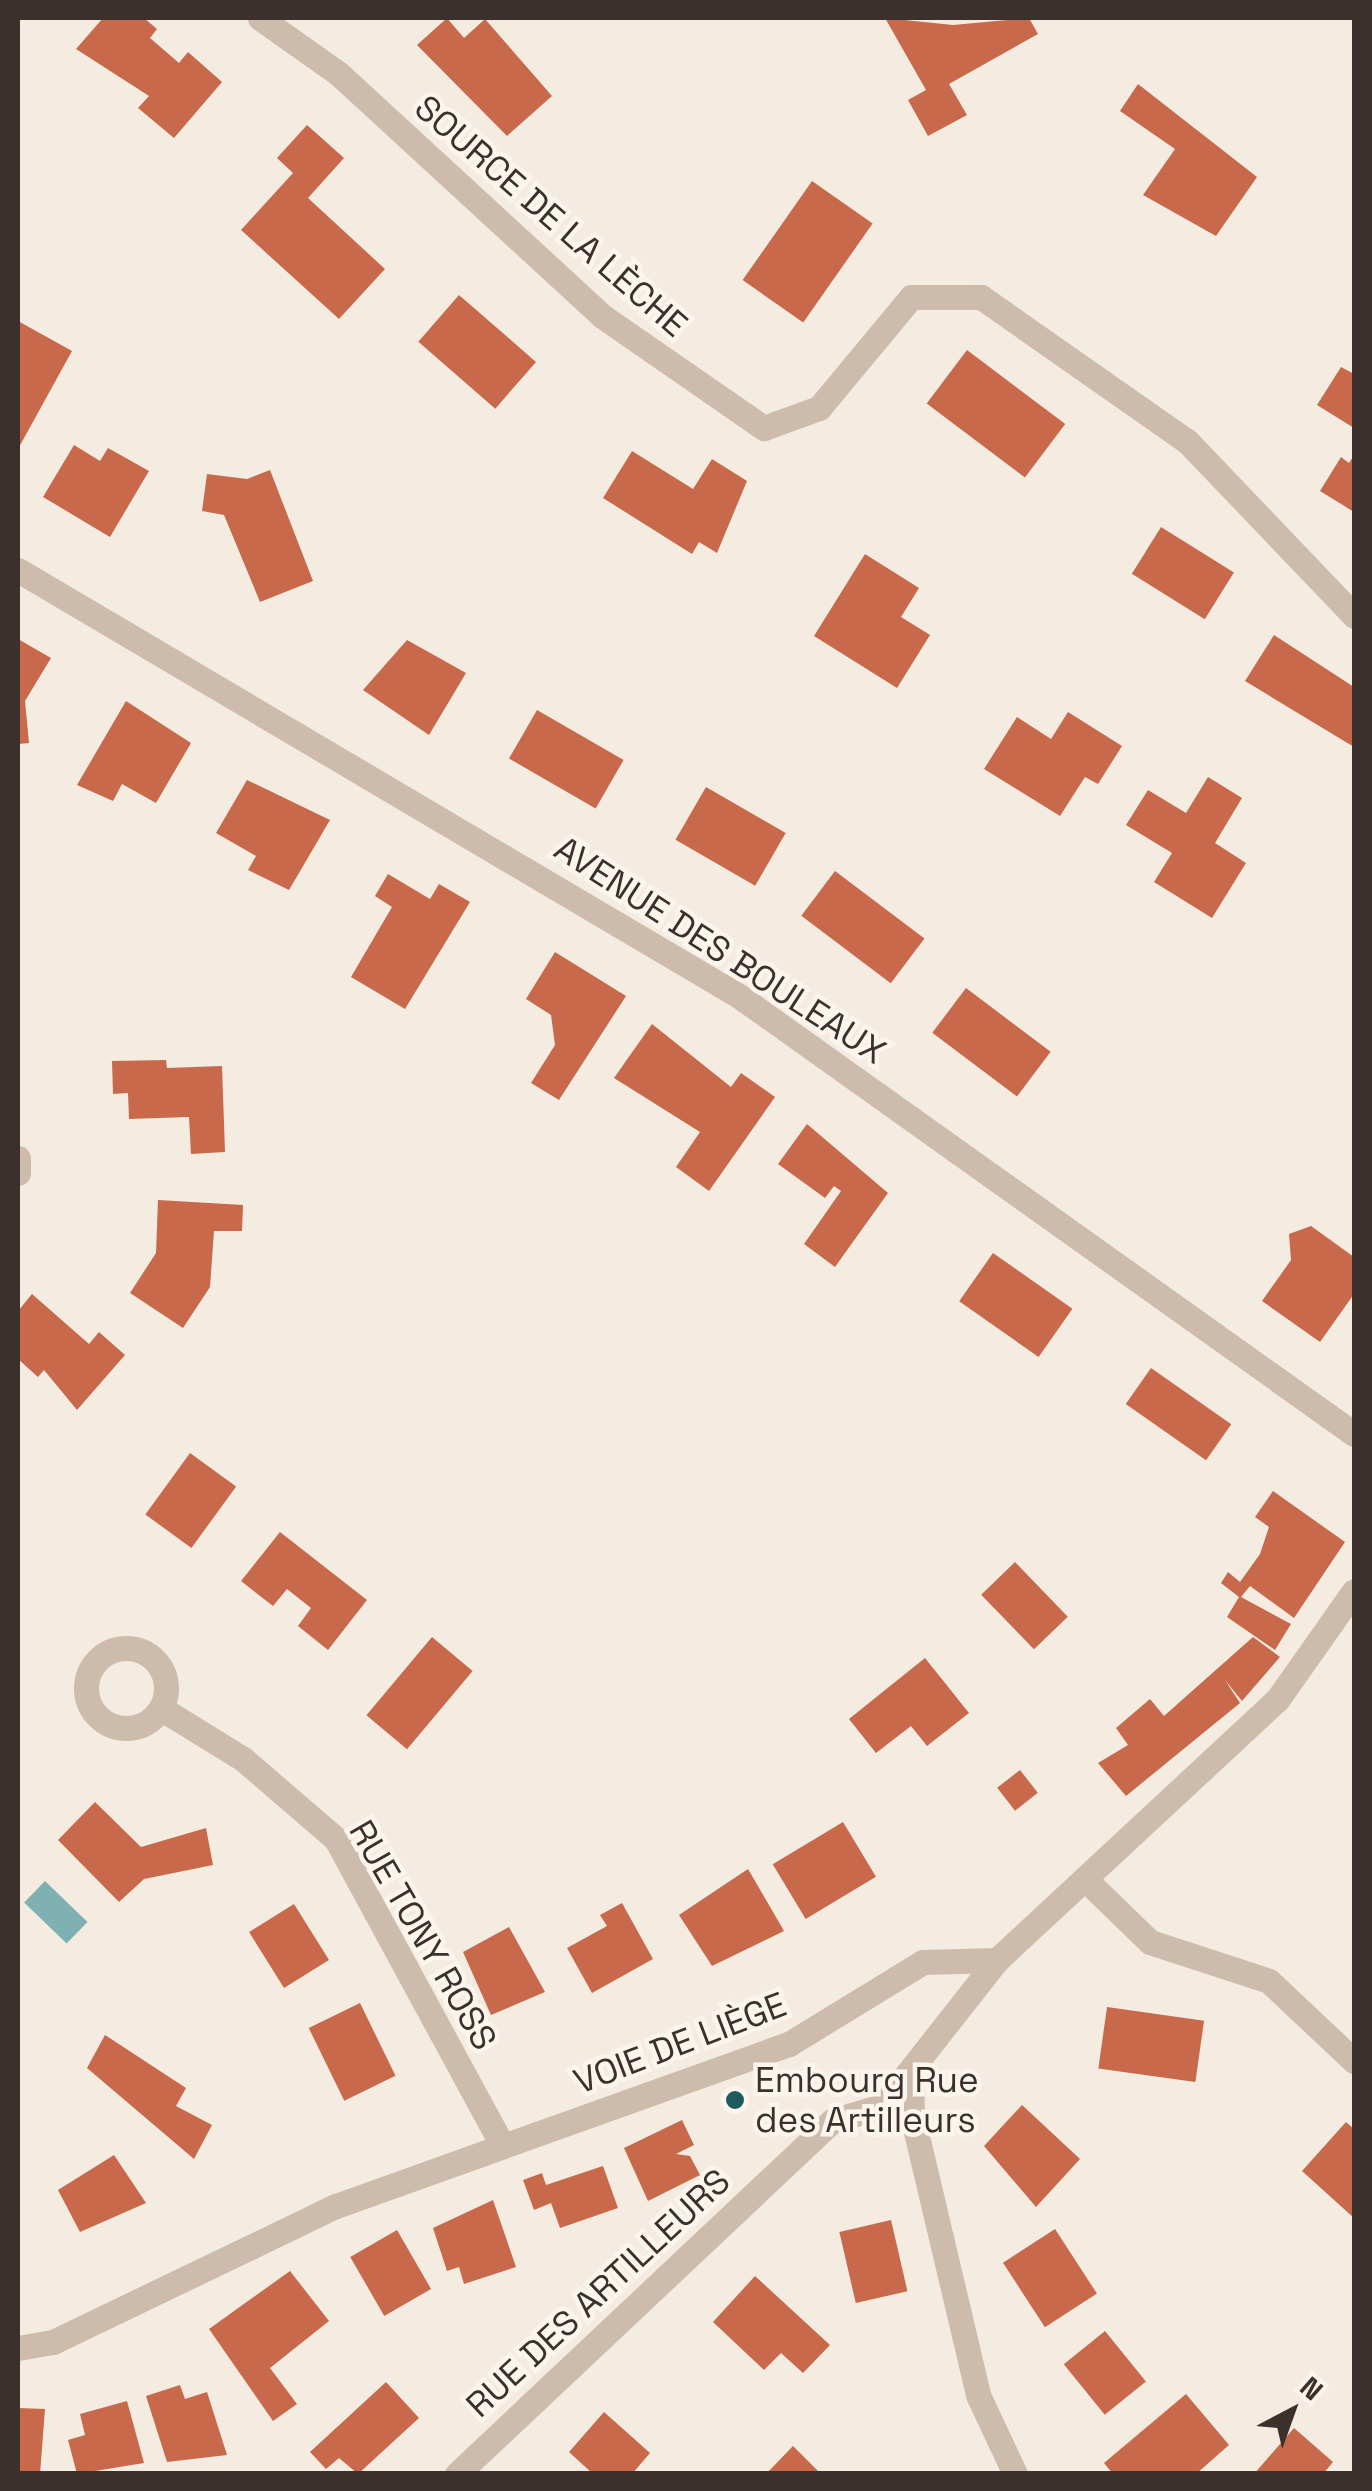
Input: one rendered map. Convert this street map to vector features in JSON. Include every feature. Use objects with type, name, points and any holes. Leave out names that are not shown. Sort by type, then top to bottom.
[{"type":"street","name":"SOURCE DE LA LÈCHE","points":[[260,18],[339,74],[602,316],[764,428],[819,408],[911,296],[981,298],[1187,442],[1354,616]]},
{"type":"street","name":"AVENUE DES BOULEAUX","points":[[18,570],[740,996],[1354,1434]]},
{"type":"street","points":[[18,1158],[18,1173]]},
{"type":"street","points":[[997,1960],[1277,1700],[1354,1591]]},
{"type":"street","name":"RUE TONY ROSS","points":[[162,1709],[243,1759],[336,1839],[503,2146]]},
{"type":"street","points":[[1086,1880],[1150,1942],[1268,1982],[1354,2062]]},
{"type":"street","name":"VOIE DE LIÈGE","points":[[18,2348],[53,2342],[336,2206],[789,2044],[923,1962],[997,1960]]},
{"type":"street","name":"RUE DES ARTILLEURS","points":[[457,2474],[832,2121],[882,2106],[912,2074],[936,2027],[997,1960]]},
{"type":"street","points":[[912,2074],[912,2115],[978,2395],[1015,2474]]},
{"type":"water","points":[[45,1881],[87,1922],[67,1944],[24,1903]]},
{"type":"building","points":[[103,18],[144,18],[157,29],[150,38],[179,63],[188,52],[222,82],[174,138],[138,108],[149,96],[76,49]]},
{"type":"building","points":[[447,18],[464,38],[485,19],[552,96],[507,136],[417,45]]},
{"type":"building","points":[[885,18],[953,25],[1029,18],[1038,34],[949,84],[967,115],[928,136],[908,100],[926,90]]},
{"type":"building","points":[[1138,84],[1257,177],[1216,236],[1143,195],[1175,149],[1120,111]]},
{"type":"building","points":[[307,125],[344,158],[308,198],[385,269],[339,319],[241,230],[293,173],[277,158]]},
{"type":"building","points":[[812,181],[873,223],[803,323],[743,280]]},
{"type":"building","points":[[459,295],[536,362],[495,409],[418,342]]},
{"type":"building","points":[[18,321],[72,351],[18,449]]},
{"type":"building","points":[[967,350],[1065,424],[1025,478],[927,404]]},
{"type":"building","points":[[1341,367],[1354,374],[1354,428],[1317,405]]},
{"type":"building","points":[[74,445],[100,461],[108,448],[149,471],[110,537],[43,497]]},
{"type":"building","points":[[632,451],[693,489],[712,459],[747,481],[717,553],[699,542],[692,554],[603,498]]},
{"type":"building","points":[[1354,455],[1354,512],[1320,491],[1341,457],[1349,463]]},
{"type":"building","points":[[270,470],[313,581],[260,602],[224,515],[202,511],[207,474],[247,479]]},
{"type":"building","points":[[1161,527],[1234,573],[1205,619],[1132,574]]},
{"type":"building","points":[[865,554],[919,588],[901,617],[930,635],[897,688],[814,636]]},
{"type":"building","points":[[1274,635],[1354,687],[1354,747],[1245,681]]},
{"type":"building","points":[[18,639],[51,658],[25,701],[29,743],[18,744]]},
{"type":"building","points":[[407,640],[466,673],[429,735],[363,690]]},
{"type":"building","points":[[126,701],[191,743],[156,803],[122,784],[113,801],[77,785]]},
{"type":"building","points":[[537,710],[624,760],[596,808],[509,758]]},
{"type":"building","points":[[1068,712],[1122,746],[1098,784],[1085,777],[1060,816],[984,769],[1017,717],[1051,739]]},
{"type":"building","points":[[1208,777],[1242,798],[1215,843],[1246,863],[1212,918],[1154,882],[1172,853],[1126,825],[1148,790],[1186,813]]},
{"type":"building","points":[[247,780],[330,820],[289,890],[248,870],[256,856],[216,833]]},
{"type":"building","points":[[706,787],[786,833],[755,886],[676,840]]},
{"type":"building","points":[[835,871],[924,938],[891,983],[801,916]]},
{"type":"building","points":[[388,874],[430,899],[439,884],[470,902],[405,1009],[351,977],[392,907],[375,896]]},
{"type":"building","points":[[555,952],[626,996],[559,1100],[531,1083],[555,1045],[551,1015],[526,999]]},
{"type":"building","points":[[966,988],[1051,1052],[1017,1097],[932,1033]]},
{"type":"building","points":[[652,1024],[731,1087],[741,1073],[775,1097],[709,1191],[676,1167],[700,1132],[614,1078]]},
{"type":"building","points":[[166,1060],[167,1068],[222,1066],[225,1152],[191,1154],[189,1117],[129,1119],[128,1093],[113,1094],[112,1061]]},
{"type":"building","points":[[807,1124],[888,1193],[835,1267],[804,1244],[841,1191],[834,1186],[825,1198],[778,1164]]},
{"type":"building","points":[[158,1200],[243,1205],[242,1231],[214,1231],[210,1287],[183,1328],[130,1293],[156,1253]]},
{"type":"building","points":[[1311,1226],[1354,1257],[1354,1294],[1320,1342],[1262,1301],[1291,1260],[1289,1234]]},
{"type":"building","points":[[993,1253],[1072,1309],[1039,1357],[959,1301]]},
{"type":"building","points":[[32,1294],[89,1344],[99,1332],[125,1355],[77,1410],[44,1370],[38,1377],[18,1359],[18,1311]]},
{"type":"building","points":[[1151,1368],[1231,1424],[1206,1460],[1126,1404]]},
{"type":"building","points":[[190,1453],[236,1487],[191,1548],[145,1514]]},
{"type":"building","points":[[1273,1491],[1345,1542],[1294,1618],[1250,1586],[1241,1597],[1291,1624],[1275,1650],[1227,1617],[1239,1597],[1221,1583],[1228,1572],[1240,1582],[1260,1554],[1269,1527],[1255,1517]]},
{"type":"building","points":[[280,1532],[367,1600],[328,1650],[298,1626],[311,1608],[287,1589],[273,1606],[241,1581]]},
{"type":"building","points":[[1015,1562],[1068,1617],[1034,1649],[981,1595]]},
{"type":"building","points":[[432,1637],[473,1671],[407,1749],[366,1715]]},
{"type":"building","points":[[1253,1637],[1280,1657],[1242,1701],[1225,1680],[1240,1703],[1126,1796],[1098,1763],[1128,1745],[1116,1728],[1150,1699],[1164,1716]]},
{"type":"building","points":[[925,1658],[969,1713],[927,1746],[911,1726],[876,1753],[849,1719]]},
{"type":"building","points":[[1020,1770],[1038,1793],[1015,1811],[997,1788]]},
{"type":"building","points":[[95,1802],[141,1847],[206,1828],[213,1865],[144,1879],[119,1902],[58,1840]]},
{"type":"building","points":[[843,1822],[876,1877],[806,1919],[773,1864]]},
{"type":"building","points":[[748,1869],[784,1931],[712,1966],[679,1915]]},
{"type":"building","points":[[622,1903],[653,1959],[592,1993],[567,1948],[607,1926],[600,1915]]},
{"type":"building","points":[[294,1904],[329,1960],[284,1988],[249,1932]]},
{"type":"building","points":[[509,1927],[545,1992],[491,2015],[463,1952]]},
{"type":"building","points":[[360,2003],[396,2076],[344,2101],[309,2028]]},
{"type":"building","points":[[1107,2007],[1204,2021],[1195,2082],[1098,2068]]},
{"type":"building","points":[[105,2035],[186,2088],[176,2106],[212,2125],[194,2159],[87,2068]]},
{"type":"building","points":[[1022,2105],[1080,2159],[1036,2207],[984,2146]]},
{"type":"building","points":[[682,2120],[694,2145],[676,2154],[690,2156],[700,2175],[648,2201],[624,2148]]},
{"type":"building","points":[[1346,2122],[1354,2129],[1354,2218],[1302,2171]]},
{"type":"building","points":[[114,2155],[146,2203],[80,2232],[58,2190]]},
{"type":"building","points":[[603,2166],[618,2208],[560,2228],[551,2203],[534,2210],[523,2180],[542,2173],[546,2185]]},
{"type":"building","points":[[493,2200],[516,2267],[464,2284],[459,2267],[447,2271],[433,2228]]},
{"type":"building","points":[[891,2220],[907,2291],[856,2303],[839,2232]]},
{"type":"building","points":[[1055,2229],[1097,2294],[1045,2327],[1003,2263]]},
{"type":"building","points":[[397,2230],[431,2289],[384,2316],[350,2257]]},
{"type":"building","points":[[290,2271],[329,2321],[270,2368],[297,2404],[273,2421],[209,2329]]},
{"type":"building","points":[[755,2276],[830,2345],[803,2373],[781,2353],[764,2370],[713,2322]]},
{"type":"building","points":[[1105,2331],[1146,2382],[1105,2415],[1064,2364]]},
{"type":"building","points":[[386,2382],[419,2418],[358,2474],[339,2458],[326,2469],[310,2452]]},
{"type":"building","points":[[180,2385],[185,2399],[207,2392],[227,2455],[167,2462],[146,2396]]},
{"type":"building","points":[[1186,2394],[1229,2445],[1196,2474],[1113,2474],[1104,2463]]},
{"type":"building","points":[[127,2401],[144,2463],[77,2474],[68,2440],[85,2435],[80,2414]]},
{"type":"building","points":[[18,2408],[45,2409],[40,2474],[18,2474]]},
{"type":"building","points":[[604,2412],[650,2453],[632,2474],[593,2474],[569,2452]]},
{"type":"building","points":[[1294,2428],[1333,2462],[1323,2474],[1254,2474]]},
{"type":"building","points":[[793,2446],[821,2474],[766,2474]]},
{"type":"place","name":"Embourg Rue des Artilleurs","points":[[735,2100]]}]
